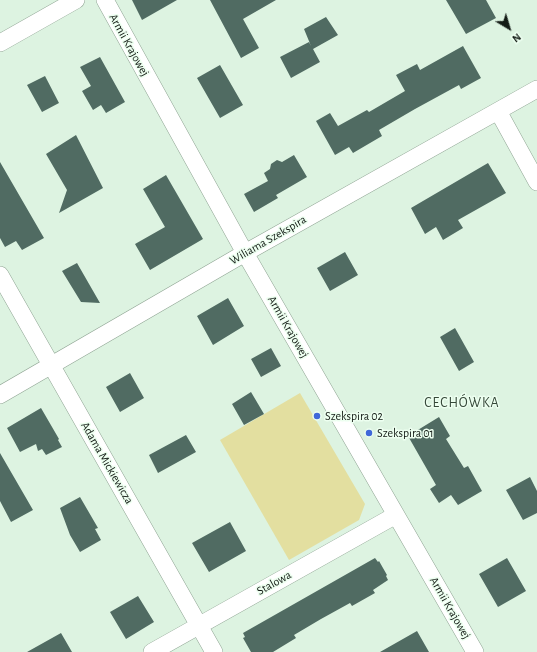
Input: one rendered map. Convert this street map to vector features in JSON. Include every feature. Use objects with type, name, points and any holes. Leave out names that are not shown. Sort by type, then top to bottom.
[{"type":"street","points":[[0,43],[76,0]]},
{"type":"street","name":"Armii Krajowej","points":[[105,0],[245,252],[475,652]]},
{"type":"street","name":"Wiliama Szekspira","points":[[0,395],[245,252],[537,89]]},
{"type":"street","points":[[498,111],[537,182]]},
{"type":"street","name":"Adama Mickiewicza","points":[[0,274],[214,652]]},
{"type":"street","name":"Stalowa","points":[[152,652],[396,515]]},
{"type":"shaded area","points":[[300,393],[365,504],[359,520],[289,560],[220,440]]},
{"type":"building","points":[[132,0],[177,0],[142,20]]},
{"type":"building","points":[[210,0],[276,0],[243,19],[259,48],[241,58]]},
{"type":"building","points":[[446,0],[486,0],[496,18],[466,34]]},
{"type":"building","points":[[326,17],[338,35],[313,49],[320,62],[291,78],[280,57],[309,42],[311,46],[304,29]]},
{"type":"building","points":[[463,46],[481,78],[461,89],[459,85],[379,130],[382,136],[353,153],[349,147],[335,155],[316,121],[330,113],[338,126],[367,110],[369,112],[405,91],[396,75],[417,64],[420,70]]},
{"type":"building","points":[[100,57],[125,102],[106,113],[101,105],[93,110],[82,91],[91,86],[80,67]]},
{"type":"building","points":[[220,65],[243,105],[220,118],[197,78]]},
{"type":"building","points":[[45,76],[59,103],[42,112],[27,85]]},
{"type":"building","points":[[76,135],[103,188],[59,213],[67,190],[46,154]]},
{"type":"building","points":[[294,155],[307,177],[276,195],[278,198],[254,212],[244,194],[268,181],[264,173],[270,169],[271,164],[277,160],[282,162]]},
{"type":"building","points":[[0,162],[44,238],[22,250],[16,241],[5,247],[0,238]]},
{"type":"building","points":[[488,163],[506,193],[458,220],[463,228],[443,240],[436,227],[425,234],[411,208]]},
{"type":"building","points":[[166,175],[203,239],[150,270],[135,244],[165,227],[143,189]]},
{"type":"building","points":[[345,252],[358,275],[330,291],[317,268]]},
{"type":"building","points":[[77,263],[100,303],[81,302],[62,271]]},
{"type":"building","points":[[228,298],[244,326],[213,345],[197,316]]},
{"type":"building","points":[[455,328],[474,362],[459,371],[440,337]]},
{"type":"building","points":[[271,348],[281,366],[261,377],[251,359]]},
{"type":"building","points":[[130,373],[144,398],[120,412],[106,387]]},
{"type":"building","points":[[251,392],[264,414],[244,425],[232,404]]},
{"type":"building","points":[[41,408],[62,447],[46,455],[42,449],[38,451],[36,444],[20,452],[7,428]]},
{"type":"building","points":[[439,417],[450,436],[446,439],[464,468],[468,466],[482,491],[458,505],[451,495],[439,503],[430,489],[436,485],[408,436]]},
{"type":"building","points":[[186,435],[196,452],[158,473],[149,455]]},
{"type":"building","points":[[0,453],[33,510],[11,522],[0,501]]},
{"type":"building","points":[[530,477],[537,491],[537,513],[523,520],[506,490]]},
{"type":"building","points":[[80,497],[98,528],[95,529],[101,540],[80,552],[70,535],[60,508]]},
{"type":"building","points":[[230,522],[246,551],[209,572],[192,543]]},
{"type":"building","points":[[375,558],[378,562],[379,561],[387,575],[388,580],[373,590],[375,593],[352,606],[350,603],[321,619],[294,635],[296,638],[273,652],[251,652],[243,638],[245,637],[243,633]]},
{"type":"building","points":[[507,558],[526,591],[498,607],[479,574]]},
{"type":"building","points":[[138,596],[154,622],[126,639],[110,612]]},
{"type":"building","points":[[417,631],[429,652],[380,652]]},
{"type":"building","points":[[61,633],[72,652],[27,652]]},
{"type":"place","name":"Szekspira 02","points":[[317,416]]},
{"type":"place","name":"Szekspira 01","points":[[369,433]]},
{"type":"district","name":"CECHÓWKA","points":[[462,403]]}]
